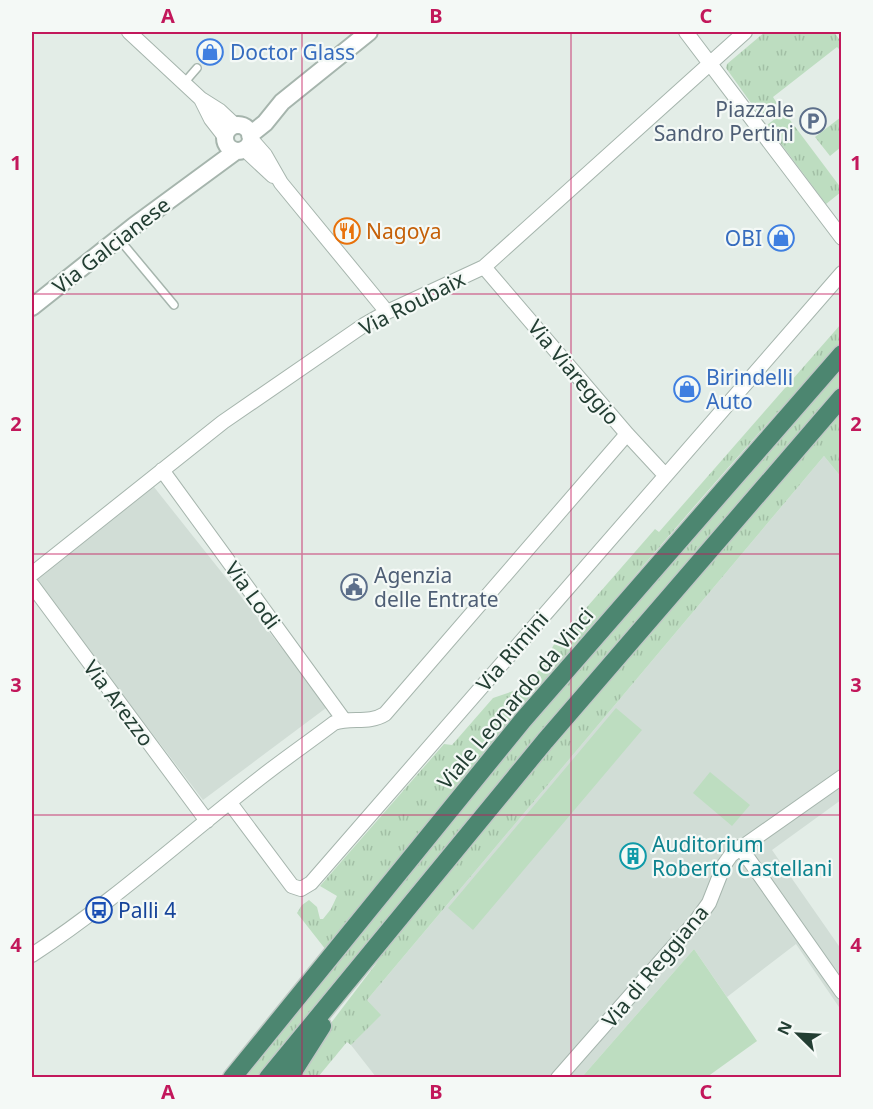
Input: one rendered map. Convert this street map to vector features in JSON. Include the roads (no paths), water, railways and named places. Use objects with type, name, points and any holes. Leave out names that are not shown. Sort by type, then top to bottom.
[{"type":"highway","name":"Viale Leonardo da Vinci","points":[[232,1077],[523,720],[842,354]]},
{"type":"highway","points":[[268,1077],[545,741],[842,397]]},
{"type":"highway","points":[[289,1077],[312,1044],[346,983]]},
{"type":"street","points":[[129,32],[201,99],[220,111],[239,138],[281,183],[387,312]]},
{"type":"street","points":[[686,32],[842,238]]},
{"type":"street","name":"Via Roubaix","points":[[32,574],[223,422],[364,325],[484,267],[745,32]]},
{"type":"street","name":"Via Galcianese","points":[[32,307],[191,184],[239,138],[360,34]]},
{"type":"street","name":"Via Viareggio","points":[[484,267],[665,476]]},
{"type":"street","name":"Via Rimini","points":[[230,803],[292,886],[301,889],[306,887],[842,273]]},
{"type":"street","points":[[32,955],[125,888],[324,730],[344,720],[377,720],[386,714],[627,434]]},
{"type":"street","name":"Via Lodi","points":[[162,470],[344,720]]},
{"type":"street","name":"Via Arezzo","points":[[32,585],[207,821]]},
{"type":"street","name":"Via di Reggiana","points":[[558,1077],[696,921],[712,897],[727,860],[740,847],[842,777]]},
{"type":"street","points":[[740,847],[842,992]]},
{"type":"lane","points":[[184,83],[197,68]]},
{"type":"lane","points":[[119,239],[174,305]]},
{"type":"place","name":"Doctor Glass","points":[[210,52]]},
{"type":"place","name":"Piazzale Sandro Pertini","points":[[813,121]]},
{"type":"place","name":"Nagoya","points":[[347,231]]},
{"type":"place","name":"OBI","points":[[781,238]]},
{"type":"place","name":"Birindelli Auto","points":[[687,389]]},
{"type":"place","name":"Agenzia delle Entrate","points":[[354,587]]},
{"type":"place","name":"Auditorium Roberto Castellani","points":[[633,856]]},
{"type":"place","name":"Palli 4","points":[[99,910]]}]
